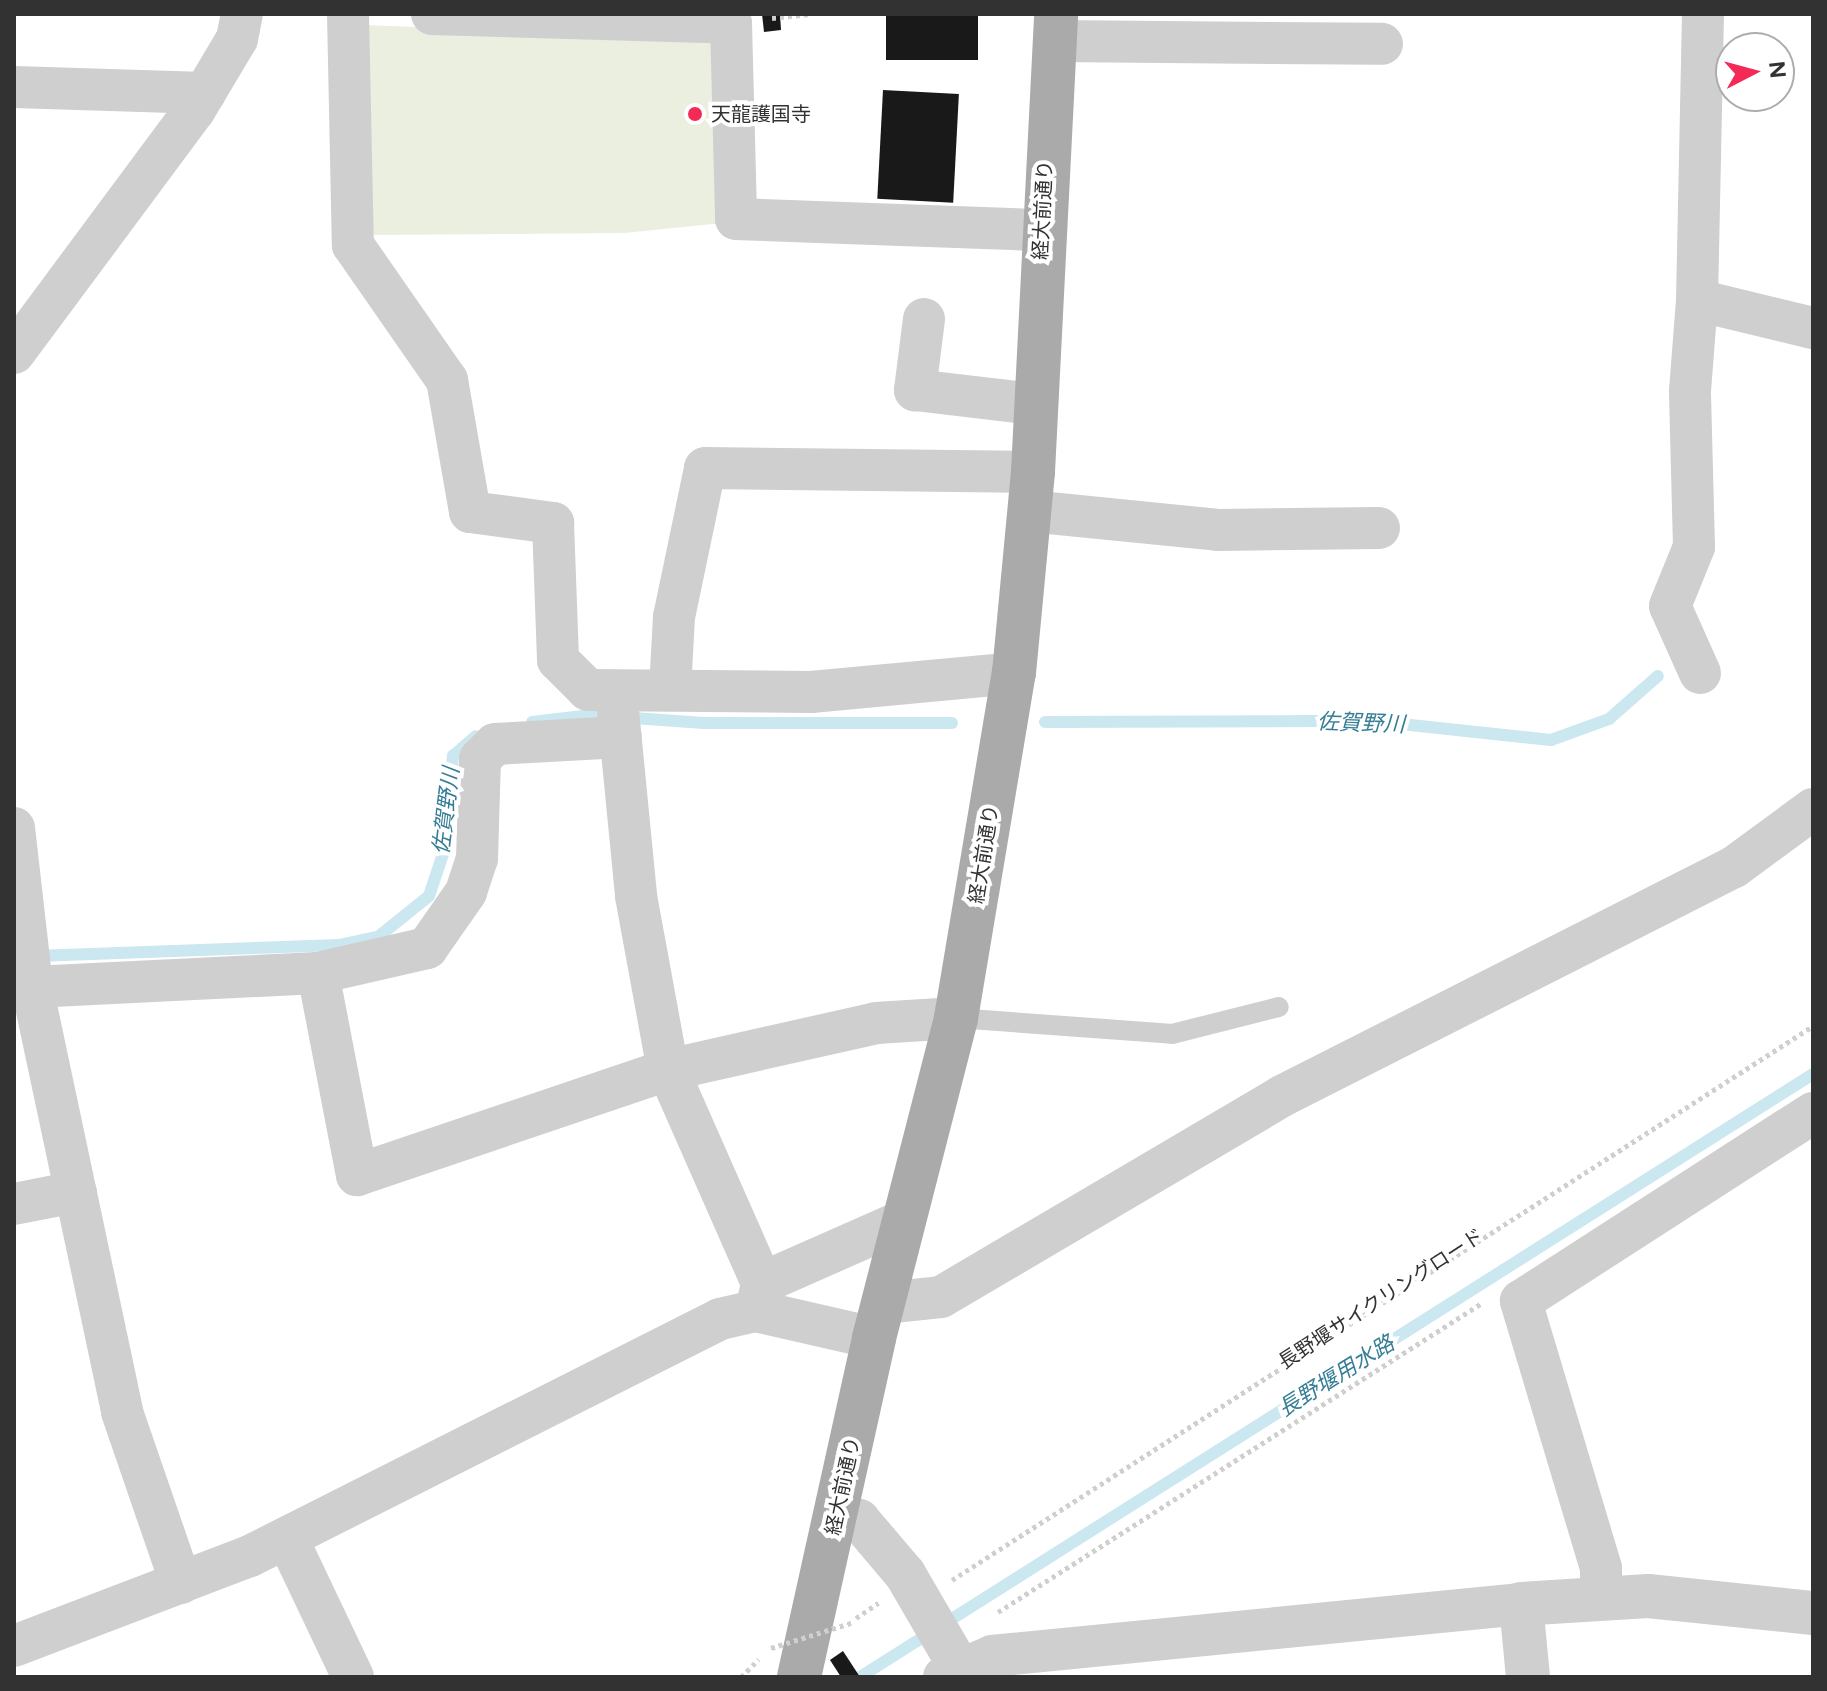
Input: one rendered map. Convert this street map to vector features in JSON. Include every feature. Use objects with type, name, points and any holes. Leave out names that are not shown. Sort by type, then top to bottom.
[{"type":"main road","name":"経大前通り","points":[[785,1662],[837,1514],[879,1320],[956,1018],[1014,673],[1031,492],[1041,230],[1055,28]]},
{"type":"street","points":[[14,353],[97,250],[205,93],[237,39],[242,14]]},
{"type":"street","points":[[348,14],[353,245],[447,380],[470,512],[553,523],[558,660],[588,690],[618,713],[636,896],[668,1070],[759,1297]]},
{"type":"street","points":[[432,14],[731,23],[736,219],[1041,230]]},
{"type":"street","points":[[1700,673],[1670,606],[1694,547],[1690,391],[1697,300],[1703,14]]},
{"type":"street","points":[[1055,28],[1382,44]]},
{"type":"street","points":[[14,87],[205,93]]},
{"type":"street","points":[[1697,300],[1813,328]]},
{"type":"street","points":[[924,319],[915,390],[1035,404]]},
{"type":"street","points":[[670,690],[674,617],[705,468],[1031,492],[1218,530],[1379,528]]},
{"type":"street","points":[[25,950],[318,973],[427,948],[466,892],[477,859],[480,759],[495,744],[618,713],[670,690],[811,692],[1014,673]]},
{"type":"street","points":[[759,1297],[879,1320],[941,1297],[1282,1096],[1734,867],[1813,809]]},
{"type":"street","points":[[14,828],[25,950],[122,1412],[181,1583]]},
{"type":"street","points":[[318,973],[357,1175],[668,1070],[876,1023],[956,1018]]},
{"type":"street","points":[[1601,1595],[1601,1568],[1522,1308],[1529,1292],[1813,1113]]},
{"type":"street","points":[[14,1204],[76,1192]]},
{"type":"street","points":[[14,1646],[181,1583],[287,1538],[720,1319],[905,1220]]},
{"type":"street","points":[[837,1514],[859,1520],[944,1649],[1028,1665],[1601,1595],[1813,1613]]},
{"type":"street","points":[[287,1538],[353,1677]]},
{"type":"street","points":[[1521,1604],[1528,1677]]},
{"type":"lane","points":[[956,1018],[1172,1034],[1279,1007]]},
{"type":"path","points":[[754,19],[808,14]]},
{"type":"path","name":"長野堰サイクリングロード","points":[[954,1578],[1813,1026]]},
{"type":"path","points":[[995,1614],[1519,1279],[1529,1292]]},
{"type":"path","points":[[785,1662],[851,1623]]},
{"type":"shaded area","points":[[365,25],[717,39],[723,223],[624,233],[365,235]]},
{"type":"building","points":[[762,14],[780,14],[781,30],[764,32]]},
{"type":"building","points":[[886,14],[978,14],[978,60],[886,60]]},
{"type":"building","points":[[883,90],[959,94],[953,203],[877,199]]},
{"type":"building","points":[[843,1651],[860,1677],[841,1677],[830,1660]]},
{"type":"waterway","name":"佐賀野川","points":[[1045,722],[1373,721],[1551,740],[1609,719],[1658,676]]},
{"type":"waterway","name":"佐賀野川","points":[[532,722],[592,715],[704,723],[952,723]]},
{"type":"waterway","name":"佐賀野川","points":[[36,956],[339,945],[378,937],[429,896],[443,854],[453,756],[476,736]]},
{"type":"waterway","name":"長野堰用水路","points":[[860,1677],[1813,1074]]},
{"type":"place","name":"天龍護国寺","points":[[695,114]]}]
